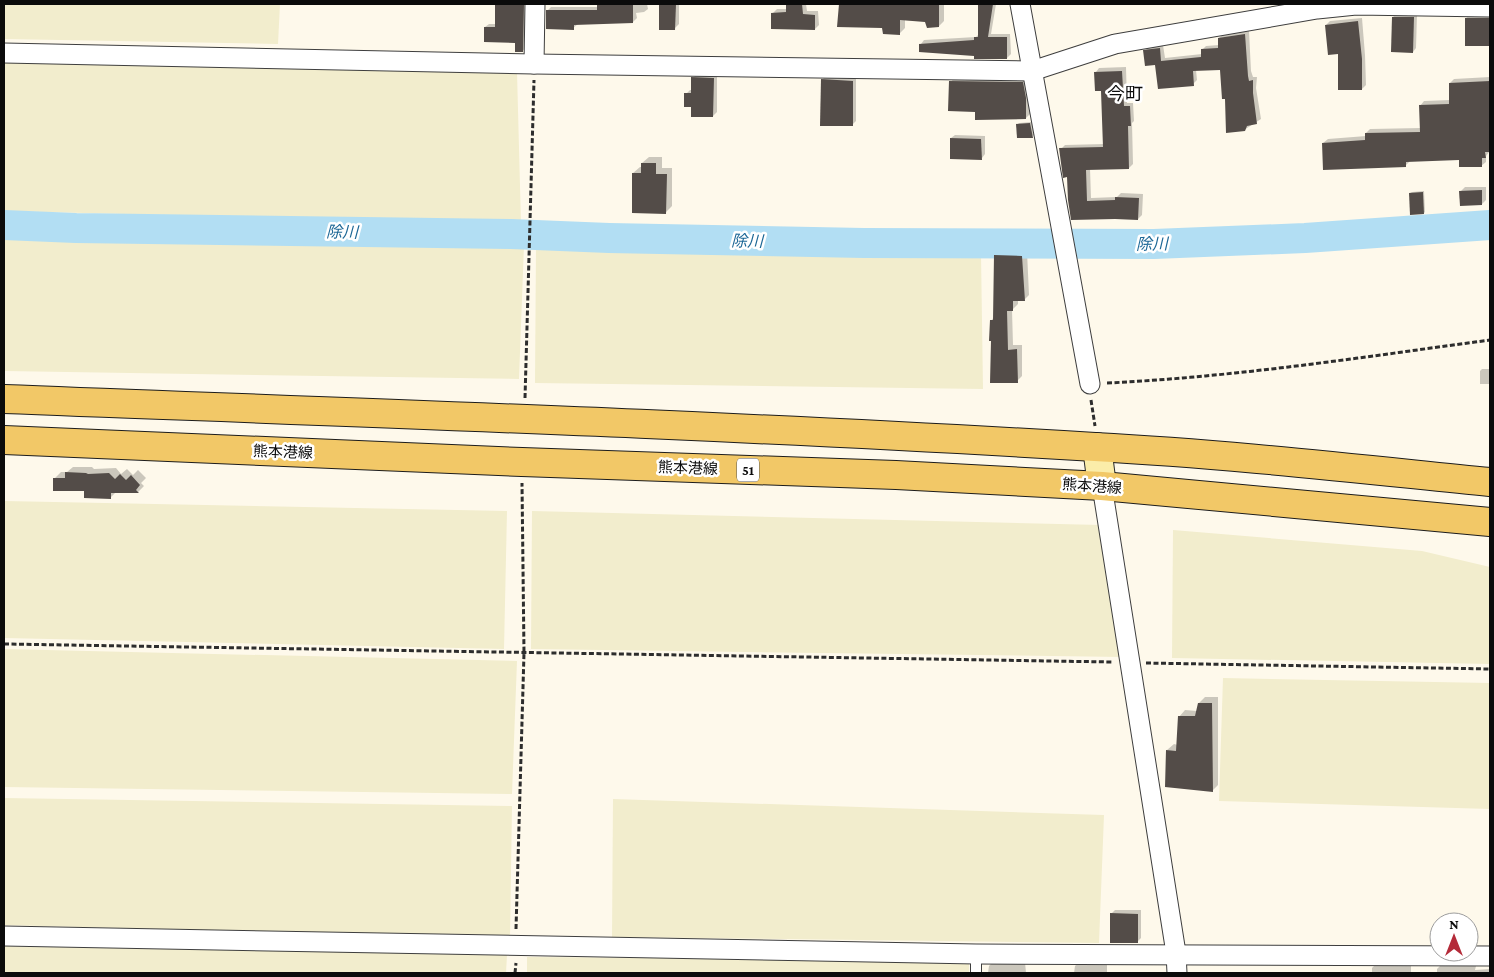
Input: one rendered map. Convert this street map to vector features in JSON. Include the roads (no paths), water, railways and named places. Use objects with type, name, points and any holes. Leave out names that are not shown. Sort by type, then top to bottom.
[{"type":"main road","points":[[4,399],[524,419],[1097,447],[1234,457],[1490,482]]},
{"type":"main road","points":[[522,462],[524,419]]},
{"type":"main road","name":"熊本港線","points":[[4,440],[522,462],[896,475],[1102,486],[1490,522]]},
{"type":"street","points":[[534,64],[535,4]]},
{"type":"street","points":[[1020,4],[1090,384]]},
{"type":"street","points":[[4,53],[534,64],[1032,71],[1115,44],[1317,9],[1356,5],[1490,7]]},
{"type":"street","points":[[1097,447],[1176,954],[1177,973]]},
{"type":"street","points":[[4,936],[976,954],[1490,956]]},
{"type":"lane","points":[[976,954],[976,973]]},
{"type":"waterway","name":"除川","points":[[4,225],[76,228],[511,234],[609,238],[864,243],[1154,244],[1305,238],[1490,225]]},
{"type":"district","name":"今町","points":[[1125,94]]}]
